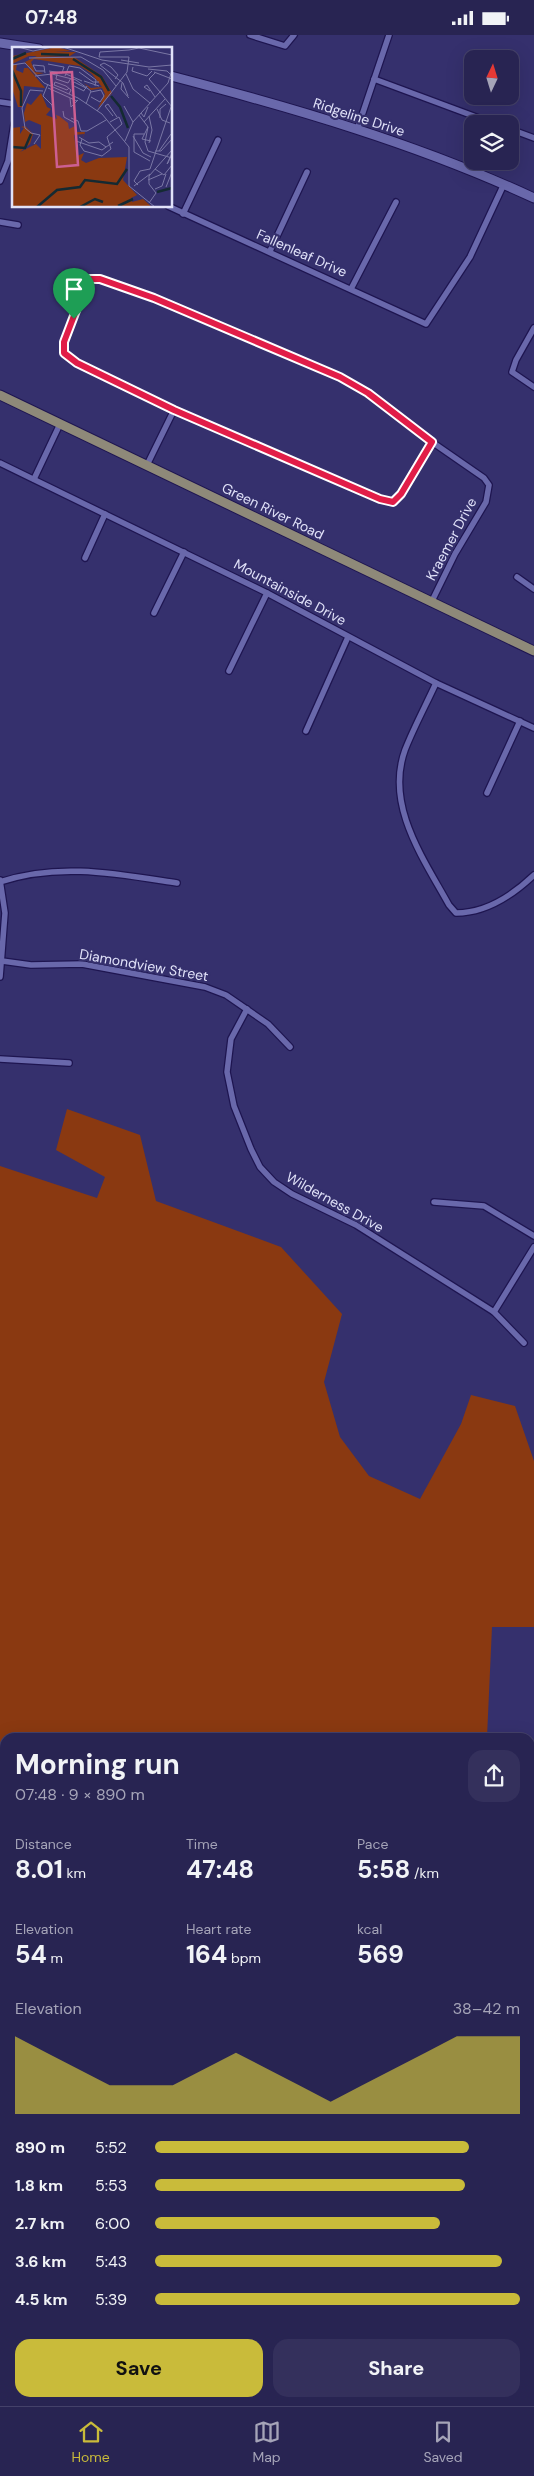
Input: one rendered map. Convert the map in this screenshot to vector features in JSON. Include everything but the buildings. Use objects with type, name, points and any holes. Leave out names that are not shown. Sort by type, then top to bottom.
[{"type":"main road","name":"Green River Road","points":[[0,395],[534,651]]},
{"type":"street","points":[[250,35],[285,46],[294,35]]},
{"type":"street","points":[[357,130],[389,35]]},
{"type":"street","points":[[0,43],[26,47]]},
{"type":"street","name":"Ridgeline Drive","points":[[172,76],[357,130],[440,158],[534,197]]},
{"type":"street","points":[[374,79],[471,115]]},
{"type":"street","points":[[519,132],[534,138]]},
{"type":"street","points":[[0,181],[8,161],[12,136]]},
{"type":"street","points":[[183,214],[218,140]]},
{"type":"street","points":[[270,251],[307,172]]},
{"type":"street","name":"Fallenleaf Drive","points":[[170,207],[270,251],[426,324],[470,257],[504,184]]},
{"type":"street","points":[[351,289],[396,202]]},
{"type":"street","points":[[0,222],[18,225]]},
{"type":"street","points":[[90,279],[100,279],[154,298],[340,377],[368,393],[432,442],[401,494],[393,502],[174,410],[77,363],[64,353],[64,342],[85,287],[90,279]]},
{"type":"street","points":[[534,328],[516,360],[512,373],[534,387]]},
{"type":"street","points":[[147,465],[174,410]]},
{"type":"street","points":[[34,479],[60,424]]},
{"type":"street","name":"Kraemer Drive","points":[[432,442],[484,478],[489,485],[486,502],[455,554],[432,603]]},
{"type":"street","name":"Mountainside Drive","points":[[0,463],[267,593],[436,683],[534,728]]},
{"type":"street","points":[[85,558],[105,514]]},
{"type":"street","points":[[154,613],[184,552]]},
{"type":"street","points":[[517,577],[534,589]]},
{"type":"street","points":[[228,671],[267,593]]},
{"type":"street","points":[[306,731],[348,637]]},
{"type":"street","points":[[436,683],[405,750],[399,784],[408,828],[449,905],[456,913],[467,913],[492,905],[512,894],[534,875]]},
{"type":"street","points":[[487,793],[520,721]]},
{"type":"street","points":[[0,977],[5,913],[0,881],[17,876],[54,871],[95,871],[177,883]]},
{"type":"street","name":"Diamondview Street","points":[[2,961],[31,965],[82,964],[204,987],[226,995],[268,1024],[290,1047]]},
{"type":"street","name":"Wilderness Drive","points":[[246,1009],[231,1039],[227,1072],[229,1089],[250,1149],[267,1175],[292,1194],[356,1225],[494,1312],[524,1343]]},
{"type":"street","points":[[0,1059],[69,1063]]},
{"type":"street","points":[[434,1202],[484,1206],[534,1236]]},
{"type":"street","points":[[494,1312],[534,1247]]},
{"type":"shaded area","points":[[67,1109],[140,1135],[156,1201],[281,1247],[342,1314],[324,1382],[340,1437],[369,1476],[420,1499],[461,1424],[471,1395],[515,1406],[534,1461],[534,1627],[492,1627],[487,1733],[0,1733],[0,1166],[97,1198],[105,1177],[56,1150]]},
{"type":"route","points":[[90,279],[108,281],[154,298],[340,377],[368,393],[432,442],[401,494],[393,502],[380,499],[174,410],[77,363],[64,353],[64,342],[74,319],[85,287],[90,279]]}]
